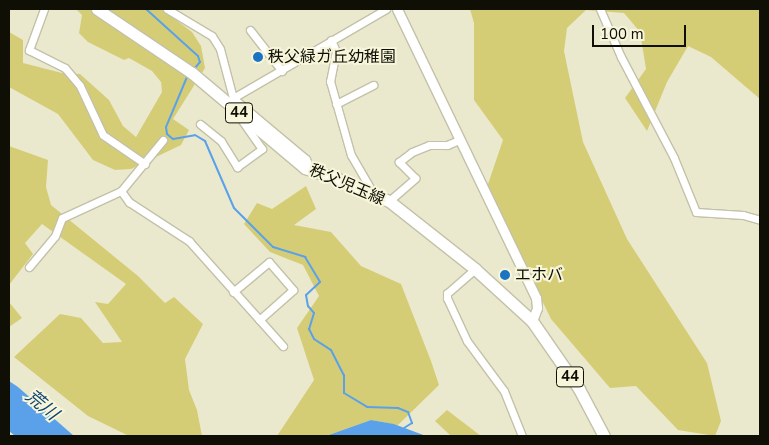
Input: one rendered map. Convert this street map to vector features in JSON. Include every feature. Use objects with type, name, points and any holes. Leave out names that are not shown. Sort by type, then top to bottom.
[{"type":"main road","name":"秩父児玉線","points":[[97,9],[192,73],[234,104],[311,170],[373,193],[389,202],[475,269],[532,321],[578,389],[604,436]]},
{"type":"street","points":[[44,9],[29,50],[65,68],[80,86],[104,135],[145,164]]},
{"type":"street","points":[[167,9],[212,36],[220,49],[234,104],[262,149],[237,167],[221,141],[200,124]]},
{"type":"street","points":[[234,104],[331,40],[386,9]]},
{"type":"street","points":[[398,9],[536,298],[538,308],[532,321]]},
{"type":"street","points":[[600,9],[621,57],[674,158],[696,212],[744,215],[760,220]]},
{"type":"street","points":[[250,30],[282,71]]},
{"type":"street","points":[[331,40],[336,51],[330,81],[336,104],[351,155],[373,193]]},
{"type":"street","points":[[336,104],[373,85]]},
{"type":"street","points":[[29,267],[55,236],[62,218],[121,191],[163,140]]},
{"type":"street","points":[[389,202],[415,178],[400,162],[412,152],[429,145],[447,146],[459,140]]},
{"type":"street","points":[[121,191],[129,202],[189,241],[283,346]]},
{"type":"street","points":[[233,292],[269,262],[293,290],[259,320]]},
{"type":"street","points":[[475,269],[447,293],[447,298],[467,341],[504,391],[522,436]]},
{"type":"shaded area","points":[[76,9],[161,9],[192,32],[201,46],[205,68],[173,119],[189,130],[181,145],[131,169],[115,170],[93,160],[58,114],[9,87],[9,32],[23,40],[23,63],[62,73],[80,74],[109,100],[123,126],[136,137],[162,92],[161,82],[152,71],[129,58],[124,60],[88,42],[79,33],[82,15]]},
{"type":"shaded area","points":[[470,9],[760,9],[760,99],[711,57],[688,46],[667,82],[647,131],[625,98],[646,69],[640,32],[624,13],[586,10],[567,28],[564,51],[583,142],[627,239],[707,363],[721,421],[715,436],[678,430],[636,386],[610,388],[551,319],[487,187],[503,140],[474,100],[474,23]]},
{"type":"shaded area","points":[[9,146],[48,160],[46,187],[51,205],[138,276],[165,303],[174,297],[203,324],[185,359],[189,390],[197,410],[202,436],[129,436],[88,416],[14,357],[60,314],[81,318],[103,343],[122,342],[95,302],[108,304],[126,284],[42,224],[25,243],[33,254],[9,285]]},
{"type":"shaded area","points":[[306,186],[316,209],[294,225],[331,232],[361,266],[401,284],[431,361],[439,385],[398,425],[371,420],[326,436],[277,436],[314,380],[297,328],[319,296],[303,265],[270,252],[244,224],[257,203],[272,209]]},
{"type":"shaded area","points":[[9,302],[22,318],[9,327]]},
{"type":"shaded area","points":[[447,410],[481,436],[451,436],[435,421]]},
{"type":"water","points":[[9,381],[74,436],[15,436],[9,431]]},
{"type":"water","points":[[371,420],[394,424],[426,436],[326,436]]},
{"type":"waterway","points":[[146,9],[198,56],[200,62],[195,68]]},
{"type":"waterway","points":[[187,77],[166,127],[167,134],[173,139],[195,135],[205,141],[234,208],[273,247],[305,257],[320,282],[306,295],[308,306],[314,313],[309,329],[314,339],[331,350],[344,375],[344,393],[367,407],[398,408],[408,412],[412,423],[404,428]]},
{"type":"place","name":"秩父緑ガ丘幼稚園","points":[[258,57]]},
{"type":"place","name":"エホバ","points":[[505,275]]},
{"type":"water label","name":"荒川","points":[[42,405]]}]
